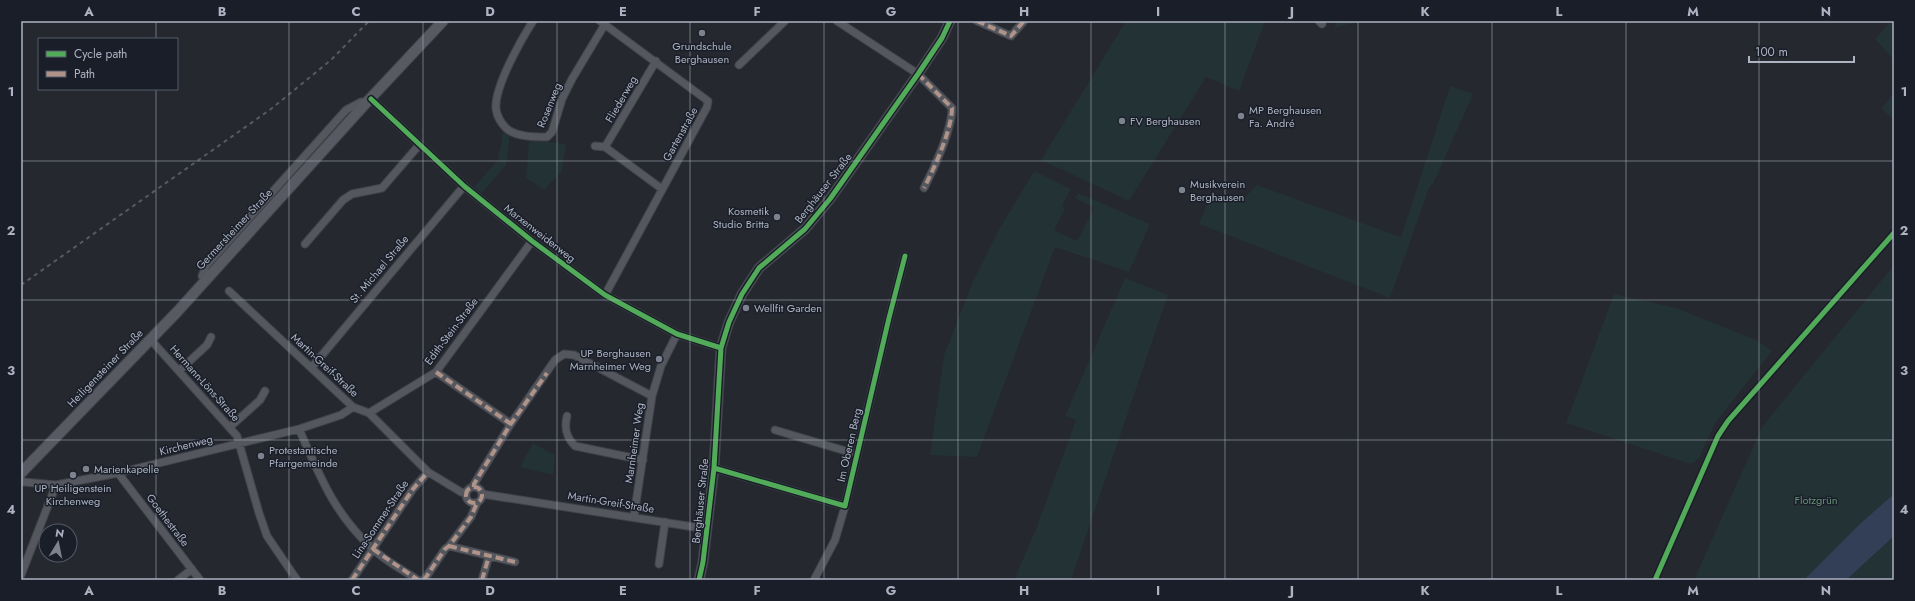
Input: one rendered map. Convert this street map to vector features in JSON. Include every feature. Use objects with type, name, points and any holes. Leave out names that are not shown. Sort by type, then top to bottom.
[{"type":"main road","name":"Germersheimer Straße","points":[[206,280],[369,100],[443,21]]},
{"type":"main road","name":"Heiligensteiner Straße","points":[[21,473],[206,280]]},
{"type":"street","name":"Rosenweg","points":[[533,21],[521,39],[504,76],[496,108],[498,118],[506,128],[513,133],[539,137],[547,137],[552,132],[565,92],[602,23]]},
{"type":"street","points":[[739,65],[785,21]]},
{"type":"street","points":[[837,21],[918,74],[952,108],[941,149],[924,188]]},
{"type":"street","name":"Berghäuser Straße","points":[[699,580],[714,468],[721,348],[727,327],[742,294],[759,268],[805,229],[843,181],[918,74],[942,38],[950,21]]},
{"type":"street","points":[[977,21],[1011,36],[1024,21]]},
{"type":"street","name":"Gartenstraße","points":[[602,23],[656,61],[708,101],[708,108],[662,189],[606,296]]},
{"type":"street","name":"Fliederweg","points":[[605,148],[656,61]]},
{"type":"street","name":"Marxenweidenweg","points":[[369,100],[420,144],[464,186],[532,241],[606,296],[677,334],[721,348]]},
{"type":"street","points":[[305,244],[343,200],[352,194],[382,188],[420,144]]},
{"type":"street","points":[[595,146],[605,148],[662,189]]},
{"type":"street","name":"St. Michael Straße","points":[[312,367],[464,186]]},
{"type":"street","name":"Edith-Stein-Straße","points":[[369,413],[436,372],[532,241]]},
{"type":"street","name":"Im Oberen Berg","points":[[814,580],[835,540],[845,506],[856,454],[905,256]]},
{"type":"street","name":"Martin-Greif-Straße","points":[[229,291],[354,407],[369,413],[428,472],[461,492],[466,492],[466,497],[469,502],[477,503]]},
{"type":"street","name":"Marnheimer Weg","points":[[634,516],[652,396],[661,366],[677,334]]},
{"type":"street","points":[[180,370],[207,344],[211,336]]},
{"type":"street","name":"Hermann-Löns-Straße","points":[[150,339],[180,370],[230,427],[240,443],[259,514],[267,536],[297,580]]},
{"type":"street","name":"Marnheimer Weg","points":[[474,487],[474,484],[511,424],[555,360],[564,354],[574,355],[652,396]]},
{"type":"street","points":[[436,372],[511,424]]},
{"type":"street","points":[[230,427],[260,400],[265,391]]},
{"type":"street","name":"Kirchenweg","points":[[21,480],[24,482],[56,485],[118,472],[298,429],[340,415],[354,407]]},
{"type":"street","points":[[567,416],[565,425],[569,440],[575,446],[643,460]]},
{"type":"street","points":[[298,429],[327,493],[345,520],[373,549],[418,580]]},
{"type":"street","name":"Im Oberen Berg","points":[[775,430],[856,454]]},
{"type":"street","points":[[714,468],[845,506]]},
{"type":"street","name":"Goethestraße","points":[[118,472],[200,580]]},
{"type":"street","name":"Lina-Sommer-Straße","points":[[352,580],[413,489],[428,472]]},
{"type":"street","points":[[21,575],[56,485]]},
{"type":"street","points":[[424,580],[445,549],[449,546],[471,517],[477,503],[481,500],[482,494],[474,487],[468,489],[466,492]]},
{"type":"street","name":"Martin-Greif-Straße","points":[[482,494],[707,528]]},
{"type":"street","name":"Martin-Greif-Straße","points":[[659,564],[666,522]]},
{"type":"street","points":[[449,546],[515,562]]},
{"type":"street","points":[[482,580],[489,556]]},
{"type":"street","points":[[178,580],[192,568]]},
{"type":"green space","name":"FV Berghausen","points":[[1126,21],[1265,21],[1239,91],[1206,77],[1129,201],[1041,160]]},
{"type":"green space","points":[[1337,21],[1360,21],[1334,28]]},
{"type":"green space","points":[[1891,21],[1894,21],[1894,60],[1875,39]]},
{"type":"green space","points":[[1450,86],[1473,94],[1434,182],[1429,188],[1390,298],[1199,224],[1212,193],[1240,202],[1257,185],[1401,237]]},
{"type":"green space","points":[[1894,93],[1894,119],[1881,109]]},
{"type":"green space","points":[[503,132],[510,136],[506,165],[482,193],[474,187],[498,160]]},
{"type":"green space","points":[[529,140],[566,144],[562,171],[544,190],[526,178]]},
{"type":"green space","points":[[1034,171],[1071,189],[1062,206],[1065,208],[1054,230],[1077,241],[1094,208],[1075,198],[1078,193],[1150,224],[1129,272],[1055,247],[977,457],[930,455],[944,355],[972,284],[1001,226]]},
{"type":"green space","name":"Flotzgrün","points":[[1894,265],[1894,580],[1694,580],[1762,427]]},
{"type":"green space","points":[[1125,278],[1168,295],[1071,580],[1014,580],[1036,529],[1076,420],[1065,416]]},
{"type":"green space","points":[[1614,294],[1676,308],[1756,340],[1772,351],[1715,423],[1699,458],[1691,464],[1566,423]]},
{"type":"green space","points":[[533,443],[555,455],[553,475],[520,467]]},
{"type":"water","points":[[1894,494],[1894,536],[1846,580],[1804,580],[1861,523]]},
{"type":"railway","points":[[21,285],[271,109],[331,60],[369,21]]},
{"type":"marked path","points":[[977,21],[1011,36],[1024,21]]},
{"type":"marked path","points":[[918,74],[952,108],[946,138],[924,188]]},
{"type":"marked path","points":[[436,372],[511,424]]},
{"type":"marked path","points":[[474,487],[474,484],[510,425],[547,373]]},
{"type":"marked path","points":[[352,580],[413,489],[428,472]]},
{"type":"marked path","points":[[471,487],[477,487],[482,492],[482,495],[480,501],[477,503],[471,503],[466,498],[466,492],[471,487]]},
{"type":"marked path","points":[[424,580],[445,549],[449,546],[471,517],[477,503]]},
{"type":"marked path","points":[[449,546],[515,562]]},
{"type":"marked path","points":[[373,549],[418,580]]},
{"type":"marked path","points":[[482,580],[489,556]]},
{"type":"cycle path","points":[[699,580],[703,562],[714,468],[721,348],[729,322],[742,294],[759,268],[805,229],[830,199],[918,74],[942,38],[950,21]]},
{"type":"cycle path","points":[[371,99],[464,186],[532,241],[605,295],[677,334],[721,348]]},
{"type":"cycle path","points":[[1655,580],[1718,436],[1728,421],[1894,233]]},
{"type":"cycle path","points":[[714,468],[845,506],[905,256]]},
{"type":"place","name":"Grundschule Berghausen","points":[[702,33]]},
{"type":"place","name":"MP Berghausen Fa. André","points":[[1241,116]]},
{"type":"place","name":"FV Berghausen","points":[[1122,121]]},
{"type":"place","name":"Musikverein Berghausen","points":[[1182,190]]},
{"type":"place","name":"Kosmetik Studio Britta","points":[[777,217]]},
{"type":"place","name":"Wellfit Garden","points":[[746,308]]},
{"type":"place","name":"UP Berghausen Marnheimer Weg","points":[[659,359]]},
{"type":"place","name":"Protestantische Pfarrgemeinde","points":[[261,456]]},
{"type":"place","name":"Marienkapelle","points":[[86,469]]},
{"type":"place","name":"UP Heiligenstein Kirchenweg","points":[[73,475]]}]
